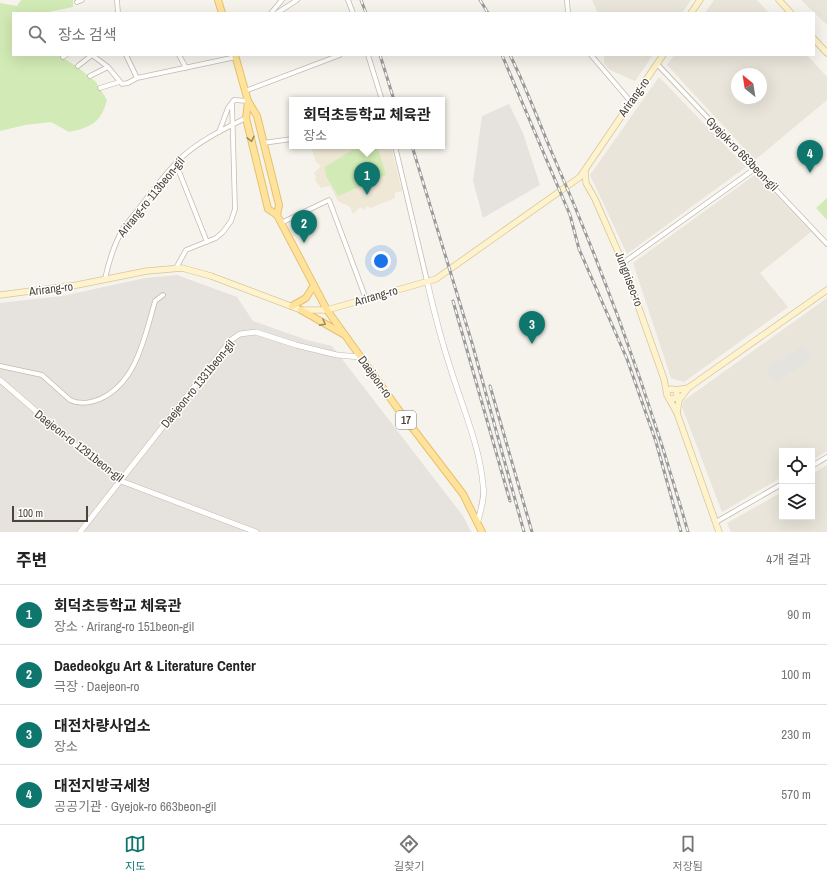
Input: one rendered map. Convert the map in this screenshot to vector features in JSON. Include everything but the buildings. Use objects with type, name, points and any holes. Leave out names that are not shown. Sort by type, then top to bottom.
[{"type":"main road","points":[[218,0],[222,12]]},
{"type":"main road","points":[[693,12],[700,0]]},
{"type":"main road","points":[[779,0],[789,12]]},
{"type":"main road","points":[[815,40],[826,52]]},
{"type":"main road","name":"Daejeon-ro","points":[[236,56],[245,92],[257,116],[279,205],[277,215]]},
{"type":"main road","name":"Arirang-ro","points":[[0,295],[77,285],[148,271],[176,268],[193,270],[301,310],[327,310],[436,279],[574,182],[585,172],[662,56]]},
{"type":"main road","name":"Daejeon-ro","points":[[248,100],[246,118],[268,208],[277,215],[327,310],[463,494],[478,521],[482,532]]},
{"type":"main road","name":"Jungniseo-ro","points":[[585,172],[586,183],[595,199],[623,263],[666,380]]},
{"type":"main road","points":[[574,182],[586,183]]},
{"type":"main road","points":[[292,306],[306,298],[314,285]]},
{"type":"main road","points":[[667,395],[668,390],[675,393],[686,389],[827,290]]},
{"type":"main road","points":[[301,310],[345,336]]},
{"type":"main road","points":[[666,380],[686,389]]},
{"type":"main road","points":[[666,380],[675,393],[677,410],[719,532]]},
{"type":"main road","points":[[666,380],[667,395],[677,410]]},
{"type":"main road","points":[[677,410],[679,400],[686,389]]},
{"type":"street","points":[[77,2],[82,0]]},
{"type":"street","points":[[117,0],[118,12]]},
{"type":"street","points":[[272,12],[282,0]]},
{"type":"street","points":[[279,12],[297,0]]},
{"type":"street","points":[[348,0],[353,12]]},
{"type":"street","points":[[567,0],[568,12]]},
{"type":"street","points":[[78,66],[91,56]]},
{"type":"street","points":[[93,56],[108,67],[119,82]]},
{"type":"street","points":[[126,56],[137,78]]},
{"type":"street","points":[[180,56],[186,68]]},
{"type":"street","points":[[100,88],[119,82],[128,83],[137,78],[236,56]]},
{"type":"street","points":[[245,92],[337,56]]},
{"type":"street","points":[[368,56],[381,97]]},
{"type":"street","points":[[592,56],[631,102]]},
{"type":"street","name":"Gyejok-ro 663beon-gil","points":[[657,64],[827,244]]},
{"type":"street","points":[[90,76],[108,67]]},
{"type":"street","points":[[219,133],[228,108],[232,103],[238,99],[248,100]]},
{"type":"street","points":[[176,268],[186,250],[216,238],[223,232],[231,221],[235,209],[232,103]]},
{"type":"street","name":"Arirang-ro 113beon-gil","points":[[105,279],[109,261],[124,227],[176,164],[189,152],[246,118]]},
{"type":"street","points":[[263,144],[289,140]]},
{"type":"street","points":[[396,149],[435,318],[468,418],[480,466],[484,485],[483,504],[478,521]]},
{"type":"street","points":[[176,164],[207,242]]},
{"type":"street","points":[[623,263],[756,168]]},
{"type":"street","points":[[281,223],[329,200],[366,299]]},
{"type":"street","points":[[0,366],[42,375],[70,400],[76,403],[88,403],[106,396],[116,388],[138,358],[155,301],[163,295]]},
{"type":"street","name":"Daejeon-ro 1331beon-gil","points":[[80,532],[231,340],[240,334],[256,332],[296,345],[337,355],[360,356]]},
{"type":"street","name":"Daejeon-ro 1291beon-gil","points":[[0,380],[74,445],[121,481],[256,532]]},
{"type":"street","points":[[815,464],[827,457]]},
{"type":"street","points":[[716,522],[779,486]]},
{"type":"shaded area","points":[[592,0],[691,0],[683,12],[598,12]]},
{"type":"shaded area","points":[[714,0],[757,0],[768,12],[706,12]]},
{"type":"shaded area","points":[[801,0],[827,0],[827,25],[815,12]]},
{"type":"shaded area","points":[[604,56],[652,56],[635,81],[610,70],[604,64]]},
{"type":"shaded area","points":[[673,56],[808,56],[827,77],[827,100],[755,160],[667,65]]},
{"type":"shaded area","points":[[659,77],[746,167],[627,254],[590,175]]},
{"type":"shaded area","points":[[509,104],[523,133],[540,185],[483,218],[473,181],[482,116]]},
{"type":"shaded area","points":[[312,149],[392,149],[402,191],[395,193],[395,198],[371,208],[367,206],[365,210],[360,207],[353,214],[350,207],[338,201],[330,186],[321,188],[315,180],[316,176],[314,173],[321,166],[316,162]]},
{"type":"shaded area","points":[[756,174],[811,232],[760,273],[788,307],[684,382],[671,378],[633,263]]},
{"type":"shaded area","points":[[177,275],[237,297],[253,321],[307,340],[332,346],[463,516],[471,532],[0,532],[0,303],[62,296],[145,278]]},
{"type":"shaded area","points":[[827,298],[827,451],[815,458],[815,448],[779,448],[779,479],[722,512],[682,407],[683,401]]},
{"type":"shaded area","points":[[803,346],[812,360],[775,383],[766,368]]},
{"type":"shaded area","points":[[827,465],[827,532],[731,532],[727,523],[779,494],[779,520],[815,520],[815,472]]},
{"type":"green space","points":[[21,0],[73,0],[73,7],[49,12],[12,12],[12,56],[60,56],[76,66],[96,82],[107,100],[102,114],[94,123],[69,132],[51,122],[25,125],[0,131],[0,3],[17,6]]},
{"type":"green space","points":[[354,149],[378,149],[386,175],[338,196],[326,176],[325,167]]},
{"type":"green space","points":[[827,198],[827,220],[816,208]]},
{"type":"railway","points":[[361,0],[366,12]]},
{"type":"railway","points":[[480,0],[487,12]]},
{"type":"railway","points":[[380,56],[393,97]]},
{"type":"railway","points":[[502,56],[570,215],[579,249],[627,359],[656,442],[681,532]]},
{"type":"railway","points":[[510,56],[527,91],[572,199],[609,293],[659,435],[688,532]]},
{"type":"railway","points":[[413,149],[472,343],[524,532]]},
{"type":"railway","points":[[453,301],[510,501]]},
{"type":"railway","points":[[490,386],[532,532]]},
{"type":"place","name":"대전지방국세청","points":[[810,173]]},
{"type":"place","name":"회덕초등학교 체육관","points":[[367,195]]},
{"type":"place","name":"Daedeokgu Art & Literature Center","points":[[304,243]]},
{"type":"place","name":"대전차량사업소","points":[[532,344]]}]
